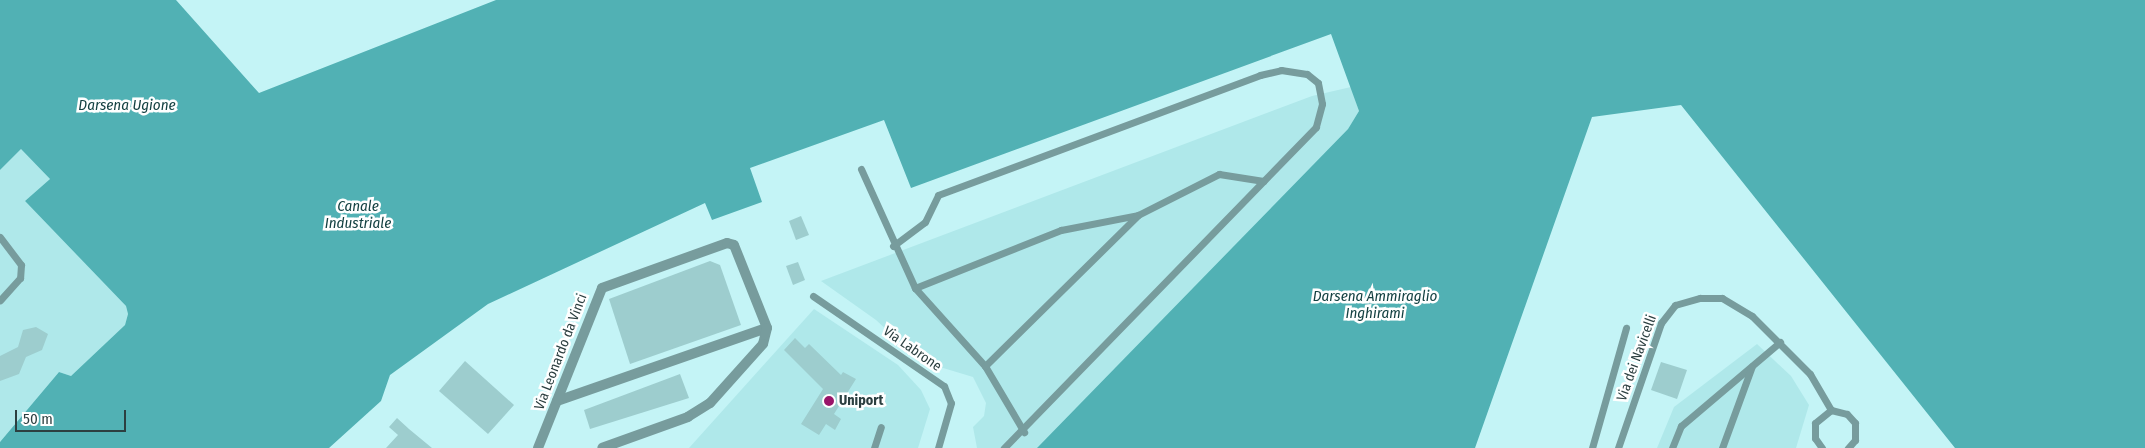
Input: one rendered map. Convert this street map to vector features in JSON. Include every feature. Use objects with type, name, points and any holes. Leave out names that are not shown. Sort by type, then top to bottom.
[{"type":"street","name":"Via Leonardo da Vinci","points":[[538,448],[602,288],[727,243],[738,250],[767,328]]},
{"type":"street","points":[[557,401],[767,328]]},
{"type":"street","points":[[602,448],[688,417],[710,404],[763,344],[767,328]]},
{"type":"lane","points":[[893,246],[925,222],[938,195],[1260,75],[1281,70],[1307,74],[1318,83],[1322,104],[1316,127],[1024,432],[1004,448]]},
{"type":"lane","points":[[861,169],[893,246],[915,288],[985,366],[1024,432]]},
{"type":"lane","points":[[915,288],[1061,230],[1138,215],[1219,174],[1264,181]]},
{"type":"lane","points":[[985,366],[1138,215]]},
{"type":"lane","points":[[0,237],[22,265],[20,278],[0,300]]},
{"type":"lane","name":"Via Labrone","points":[[813,296],[944,386],[951,403],[938,448]]},
{"type":"lane","name":"Via dei Navicelli","points":[[1618,448],[1661,324],[1675,305],[1722,298],[1752,316],[1780,342],[1815,380],[1831,410]]},
{"type":"lane","points":[[1592,448],[1626,328]]},
{"type":"lane","points":[[1672,448],[1681,426],[1780,342]]},
{"type":"lane","points":[[1722,448],[1752,366]]},
{"type":"lane","points":[[1819,447],[1815,424],[1831,410],[1847,414],[1855,423],[1854,440],[1848,448]]},
{"type":"lane","points":[[874,448],[881,427]]},
{"type":"shaded area","points":[[1351,87],[1359,111],[1348,129],[1037,448],[977,448],[973,427],[984,416],[986,403],[973,377],[920,361],[876,320],[821,281],[1312,96]]},
{"type":"shaded area","points":[[21,149],[50,179],[25,201],[126,306],[128,314],[125,325],[71,376],[59,372],[0,442],[0,170]]},
{"type":"shaded area","points":[[814,309],[898,365],[921,390],[930,409],[918,448],[689,448]]},
{"type":"shaded area","points":[[1757,344],[1791,376],[1809,405],[1796,448],[1657,448],[1674,407]]},
{"type":"water","points":[[0,0],[176,0],[259,93],[496,0],[2145,0],[2145,448],[1955,448],[1681,105],[1592,117],[1475,448],[1037,448],[1348,129],[1359,111],[1331,34],[911,188],[884,120],[750,168],[762,202],[712,220],[705,203],[488,304],[390,375],[381,401],[329,448],[0,448],[0,442],[59,372],[71,376],[125,325],[128,314],[126,306],[25,201],[50,179],[21,149],[0,170]]},
{"type":"building","points":[[801,216],[809,235],[796,240],[789,221]]},
{"type":"building","points":[[710,261],[720,265],[741,325],[630,364],[609,299]]},
{"type":"building","points":[[798,262],[805,280],[793,285],[786,266]]},
{"type":"building","points":[[36,327],[48,334],[42,350],[26,357],[19,374],[0,381],[0,356],[18,347],[23,330]]},
{"type":"building","points":[[795,338],[805,348],[809,344],[841,375],[843,372],[856,379],[834,414],[841,419],[835,430],[826,424],[819,435],[801,424],[823,389],[784,350]]},
{"type":"building","points":[[465,361],[514,405],[488,434],[439,391]]},
{"type":"building","points":[[1661,362],[1687,370],[1677,399],[1651,390]]},
{"type":"building","points":[[680,374],[689,398],[590,429],[584,410]]},
{"type":"building","points":[[397,418],[432,448],[386,448],[398,435],[389,427]]},
{"type":"place","name":"Uniport","points":[[829,401]]},
{"type":"water label","name":"Darsena Ugione","points":[[127,106]]},
{"type":"water label","name":"Canale Industriale","points":[[358,214]]},
{"type":"water label","name":"Darsena Ammiraglio Inghirami","points":[[1375,304]]}]
